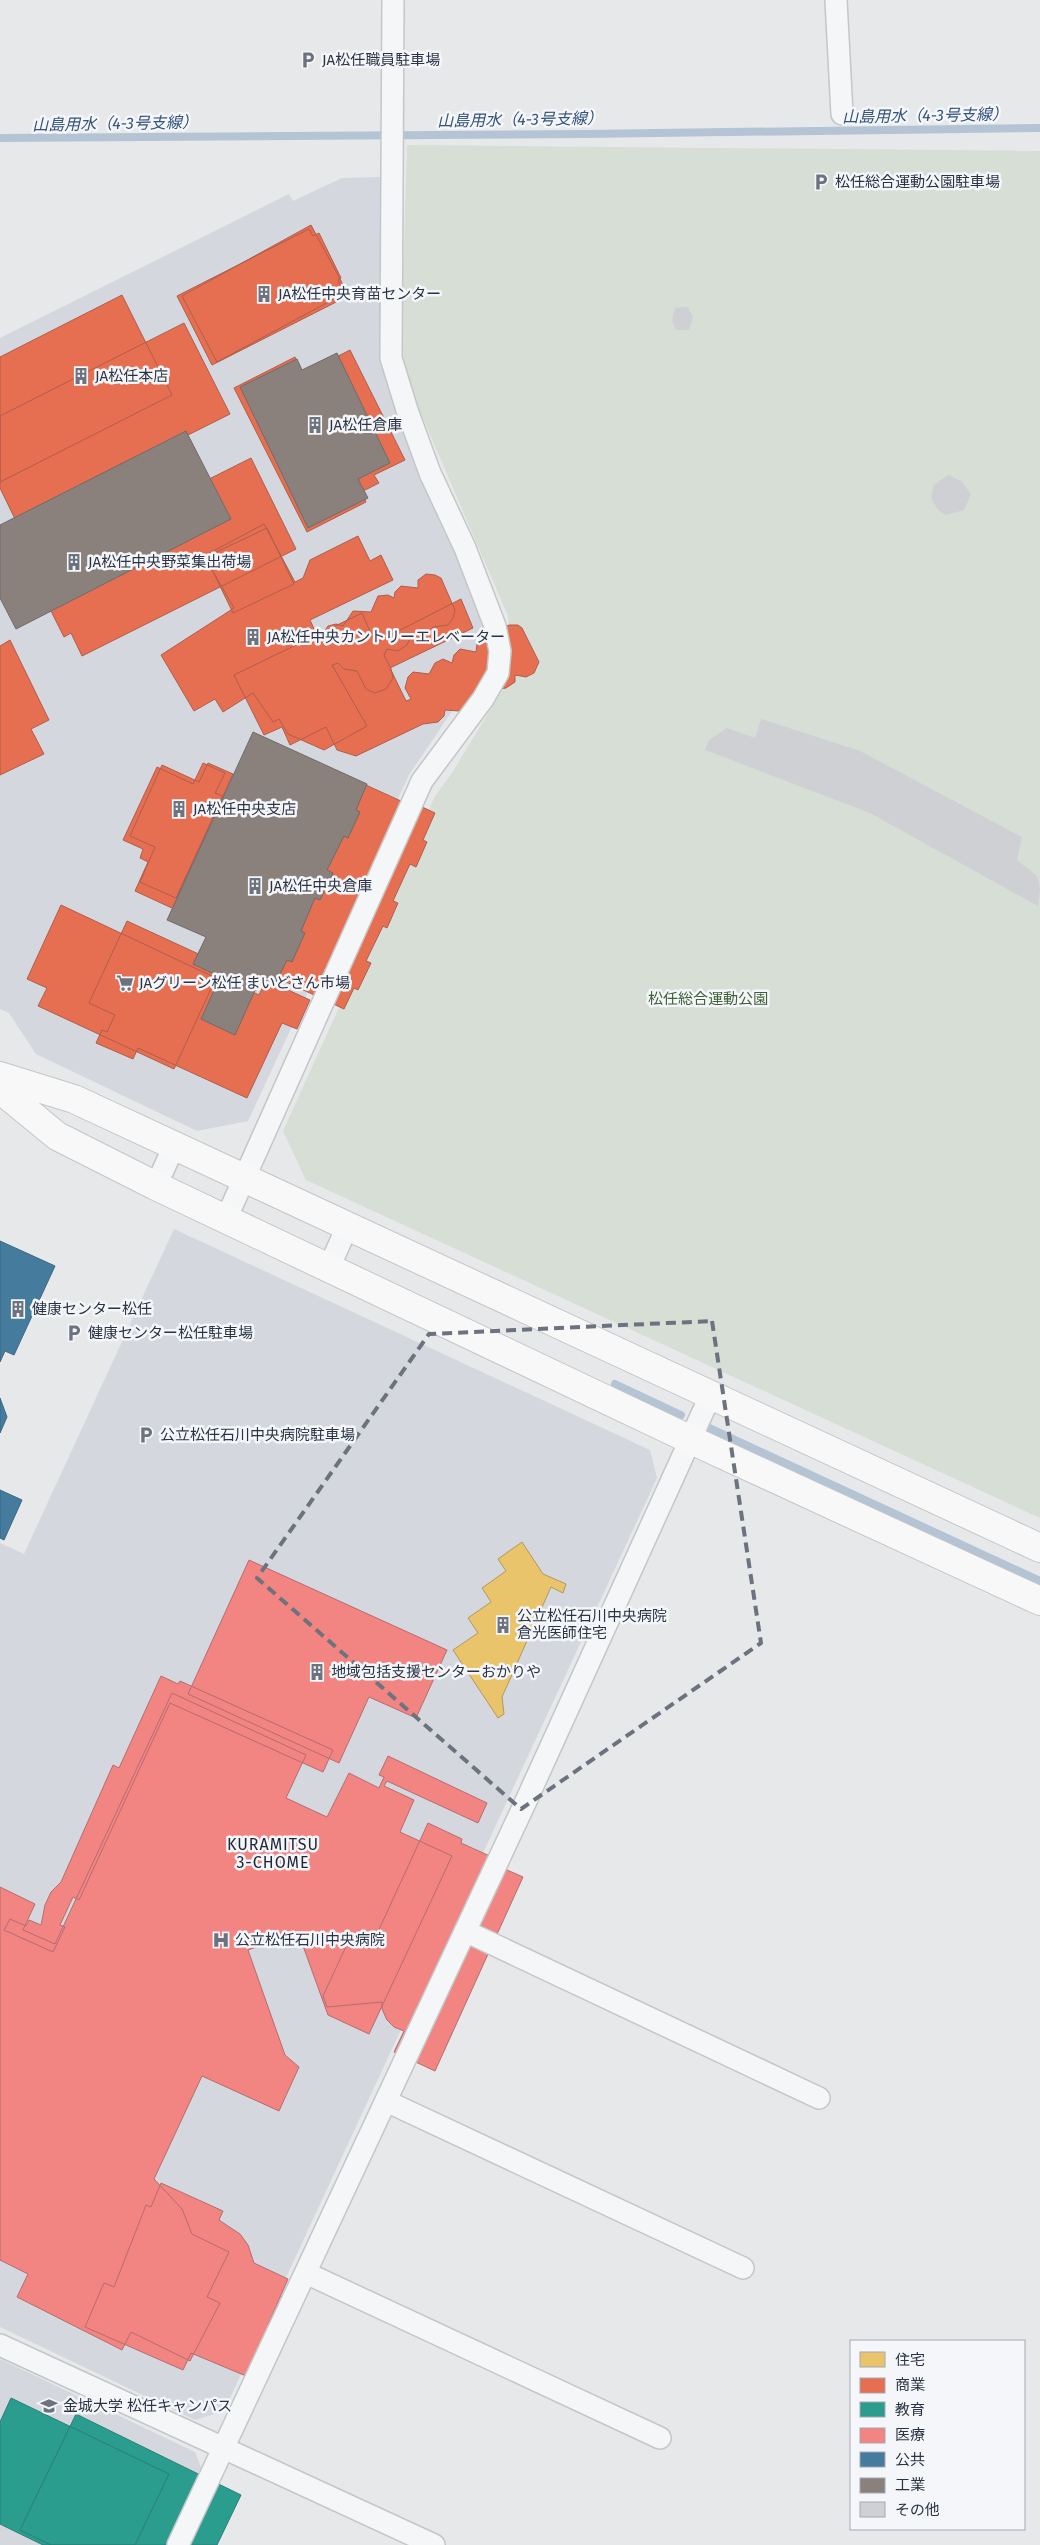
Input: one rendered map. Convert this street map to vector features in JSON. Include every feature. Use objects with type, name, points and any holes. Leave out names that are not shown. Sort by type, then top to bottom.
[{"type":"street","points":[[226,1219],[305,1038],[422,781],[484,699],[498,673],[500,651],[495,626],[465,548],[430,473],[407,410],[391,358],[393,0]]},
{"type":"street","points":[[836,0],[842,114]]},
{"type":"street","points":[[0,1076],[74,1099],[1040,1548]]},
{"type":"street","points":[[0,1089],[57,1136],[156,1186],[328,1270],[1040,1601]]},
{"type":"street","points":[[156,1186],[174,1146]]},
{"type":"street","points":[[328,1270],[347,1226]]},
{"type":"street","points":[[178,2545],[465,1931],[711,1394]]},
{"type":"street","points":[[465,1931],[819,2098]]},
{"type":"street","points":[[386,2101],[743,2268]]},
{"type":"street","points":[[306,2273],[660,2438]]},
{"type":"street","points":[[0,2345],[223,2450],[434,2545]]},
{"type":"highlighted area","points":[[712,1321],[761,1643],[521,1809],[257,1578],[429,1334]]},
{"type":"shaded area","points":[[381,177],[380,363],[483,623],[477,674],[409,775],[248,1121],[197,1131],[36,1054],[9,1013],[0,1009],[0,338],[289,194],[293,201],[342,178]]},
{"type":"shaded area","name":"公立松任石川中央病院","points":[[174,1229],[650,1450],[657,1478],[224,2411],[195,2420],[0,2327],[0,1543],[24,1554]]},
{"type":"shaded area","name":"金城大学 松任キャンパス","points":[[0,2359],[195,2452],[201,2467],[164,2545],[0,2545]]},
{"type":"green space","name":"松任総合運動公園","points":[[407,145],[1040,151],[1040,1518],[306,1180],[283,1131],[435,796],[452,773],[512,674],[508,616],[410,388],[401,350]]},
{"type":"building: 住宅","name":"公立松任石川中央病院 倉光医師住宅","points":[[522,1542],[543,1574],[566,1584],[563,1593],[551,1587],[502,1697],[504,1714],[498,1718],[453,1650],[478,1633],[468,1618],[491,1602],[482,1588],[506,1571],[498,1559]]},
{"type":"building: 商業","name":"JA松任中央育苗センター","points":[[311,225],[347,292],[217,362],[182,296]]},
{"type":"building: 商業","name":"JA松任中央育苗センター","points":[[309,229],[313,236],[319,233],[341,278],[338,280],[346,297],[212,365],[177,296]]},
{"type":"building: 商業","name":"JA松任本店","points":[[122,295],[172,395],[0,482],[0,357]]},
{"type":"building: 商業","points":[[184,323],[230,414],[16,521],[0,488],[0,416]]},
{"type":"building: 商業","name":"JA松任倉庫","points":[[350,350],[405,460],[374,475],[379,483],[361,492],[366,502],[307,532],[234,388],[295,357],[303,374]]},
{"type":"building: 商業","points":[[251,458],[296,549],[82,656],[71,633],[64,637],[30,569]]},
{"type":"building: 商業","name":"JA松任中央カントリーエレベーター","points":[[264,524],[295,582],[303,578],[310,560],[358,536],[370,561],[381,555],[393,580],[310,620],[319,640],[328,626],[336,624],[343,626],[353,611],[371,612],[378,596],[388,595],[394,598],[395,592],[401,586],[418,588],[418,580],[426,574],[441,578],[455,610],[453,618],[448,625],[433,627],[423,638],[411,636],[407,645],[398,651],[387,649],[384,655],[393,678],[386,689],[375,693],[366,689],[357,671],[344,669],[338,663],[332,665],[367,726],[324,750],[288,734],[279,719],[273,722],[253,693],[223,712],[215,699],[194,711],[161,655],[234,608],[204,556]]},
{"type":"building: 商業","points":[[267,528],[294,584],[233,613],[206,557]]},
{"type":"building: 商業","points":[[461,599],[473,628],[390,668],[406,701],[411,699],[405,688],[408,677],[413,672],[429,674],[435,663],[443,659],[452,663],[454,655],[460,649],[476,652],[477,644],[482,638],[509,625],[518,625],[522,628],[539,662],[534,673],[526,677],[515,675],[515,682],[506,688],[499,689],[459,711],[445,710],[444,716],[438,722],[423,724],[356,756],[337,750],[326,727],[290,745],[282,727],[264,735],[234,675],[362,613],[375,643]]},
{"type":"building: 商業","points":[[10,640],[49,720],[31,729],[44,754],[0,775],[0,646]]},
{"type":"building: 商業","name":"JA松任中央支店","points":[[203,763],[225,773],[215,793],[227,798],[174,909],[135,891],[148,862],[140,858],[143,849],[123,840],[157,767],[193,784]]},
{"type":"building: 商業","name":"JA松任中央支店","points":[[208,763],[233,774],[176,898],[140,882],[155,847],[130,836],[162,765],[199,782]]},
{"type":"building: 商業","points":[[324,766],[401,801],[403,798],[435,813],[423,840],[427,842],[416,867],[410,864],[393,901],[398,903],[387,928],[383,926],[366,961],[371,963],[358,990],[354,988],[344,1009],[235,958]]},
{"type":"building: 商業","name":"JAグリーン松任 まいどさん市場","points":[[61,905],[216,978],[174,1069],[38,1006],[47,988],[27,979]]},
{"type":"building: 商業","points":[[127,921],[205,957],[200,967],[259,995],[266,980],[310,1000],[297,1029],[282,1023],[247,1098],[138,1048],[133,1059],[96,1043],[102,1030],[107,1032],[115,1015],[89,1003]]},
{"type":"building: 教育","name":"金城大学 松任キャンパス","points":[[11,2398],[169,2474],[135,2545],[43,2545],[0,2524],[0,2422]]},
{"type":"building: 教育","name":"金城大学 松任キャンパス","points":[[76,2414],[241,2495],[217,2545],[51,2545],[20,2530]]},
{"type":"building: 医療","name":"地域包括支援センターおかりや","points":[[249,1560],[447,1650],[416,1718],[369,1697],[339,1763],[188,1694]]},
{"type":"building: 医療","points":[[161,1676],[178,1684],[180,1681],[333,1750],[323,1772],[170,1703],[79,1900],[73,1897],[60,1925],[65,1927],[53,1952],[4,1930],[10,1919],[26,1926],[29,1920],[41,1925],[45,1905],[51,1892],[61,1882],[113,1765],[119,1768]]},
{"type":"building: 医療","name":"公立松任石川中央病院","points":[[172,1693],[306,1755],[286,1798],[327,1817],[349,1773],[379,1788],[384,1777],[379,1775],[388,1756],[487,1803],[478,1823],[387,1781],[384,1786],[414,1800],[400,1832],[452,1856],[369,2034],[328,2015],[298,1932],[248,1950],[285,2055],[299,2067],[279,2111],[202,2076],[154,2179],[182,2209],[192,2234],[229,2252],[207,2297],[220,2303],[190,2361],[131,2332],[122,2350],[17,2297],[28,2274],[0,2260],[0,1887],[35,1904],[23,1930],[55,1944]]},
{"type":"building: 医療","points":[[428,1823],[462,1839],[461,1843],[492,1857],[489,1862],[523,1877],[435,2071],[394,2052],[404,2031],[394,2027],[387,2020],[382,2009],[382,2002],[327,2007],[323,1996],[349,1940],[370,1949]]},
{"type":"building: 医療","points":[[161,2183],[223,2211],[219,2220],[240,2234],[248,2245],[254,2263],[288,2279],[268,2325],[280,2330],[258,2381],[191,2353],[183,2370],[85,2327],[104,2283],[114,2287],[146,2205],[151,2207]]},
{"type":"building: 公共","name":"健康センター松任","points":[[0,1241],[55,1266],[14,1355],[5,1351],[0,1362]]},
{"type":"building: 公共","points":[[0,1398],[7,1417],[0,1433]]},
{"type":"building: 公共","points":[[0,1490],[22,1500],[4,1540],[0,1538]]},
{"type":"building: 工業","name":"JA松任倉庫","points":[[337,353],[390,463],[358,479],[368,498],[308,528],[240,387],[297,359],[302,370]]},
{"type":"building: 工業","name":"JA松任中央野菜集出荷場","points":[[186,431],[231,519],[16,629],[0,598],[0,525]]},
{"type":"building: 工業","name":"JA松任中央倉庫","points":[[253,732],[367,784],[356,810],[360,812],[348,838],[344,836],[327,870],[333,873],[320,900],[315,898],[301,931],[305,933],[292,962],[287,960],[276,982],[262,975],[235,1035],[201,1019],[220,977],[193,964],[206,937],[167,920]]},
{"type":"building: その他","points":[[688,307],[693,317],[689,330],[676,330],[672,321],[675,308]]},
{"type":"building: その他","points":[[948,475],[961,481],[971,494],[964,510],[946,515],[938,510],[931,498],[934,485]]},
{"type":"building: その他","points":[[761,719],[860,751],[1022,837],[1017,860],[1037,876],[1040,889],[1038,906],[870,813],[705,750],[709,740],[727,728],[755,738]]},
{"type":"waterway","name":"山島用水（4-3号支線）","points":[[0,138],[583,134],[1040,128]]},
{"type":"waterway","points":[[615,1384],[681,1415]]},
{"type":"waterway","points":[[707,1427],[1040,1581]]},
{"type":"place","name":"JA松任職員駐車場","points":[[308,60]]},
{"type":"place","name":"松任総合運動公園駐車場","points":[[821,182]]},
{"type":"place","name":"JA松任中央育苗センター","points":[[264,294]]},
{"type":"place","name":"JA松任本店","points":[[81,376]]},
{"type":"place","name":"JA松任倉庫","points":[[315,425]]},
{"type":"place","name":"JA松任中央野菜集出荷場","points":[[74,562]]},
{"type":"place","name":"JA松任中央カントリーエレベーター","points":[[253,637]]},
{"type":"place","name":"JA松任中央支店","points":[[179,809]]},
{"type":"place","name":"JA松任中央倉庫","points":[[255,886]]},
{"type":"place","name":"JAグリーン松任 まいどさん市場","points":[[125,983]]},
{"type":"place","name":"健康センター松任","points":[[18,1309]]},
{"type":"place","name":"健康センター松任駐車場","points":[[74,1333]]},
{"type":"place","name":"公立松任石川中央病院駐車場","points":[[146,1435]]},
{"type":"place","name":"公立松任石川中央病院 倉光医師住宅","points":[[503,1625]]},
{"type":"place","name":"地域包括支援センターおかりや","points":[[317,1672]]},
{"type":"place","name":"公立松任石川中央病院","points":[[221,1940]]},
{"type":"place","name":"金城大学 松任キャンパス","points":[[49,2406]]},
{"type":"district","name":"KURAMITSU 3-CHOME","points":[[273,1853]]}]
